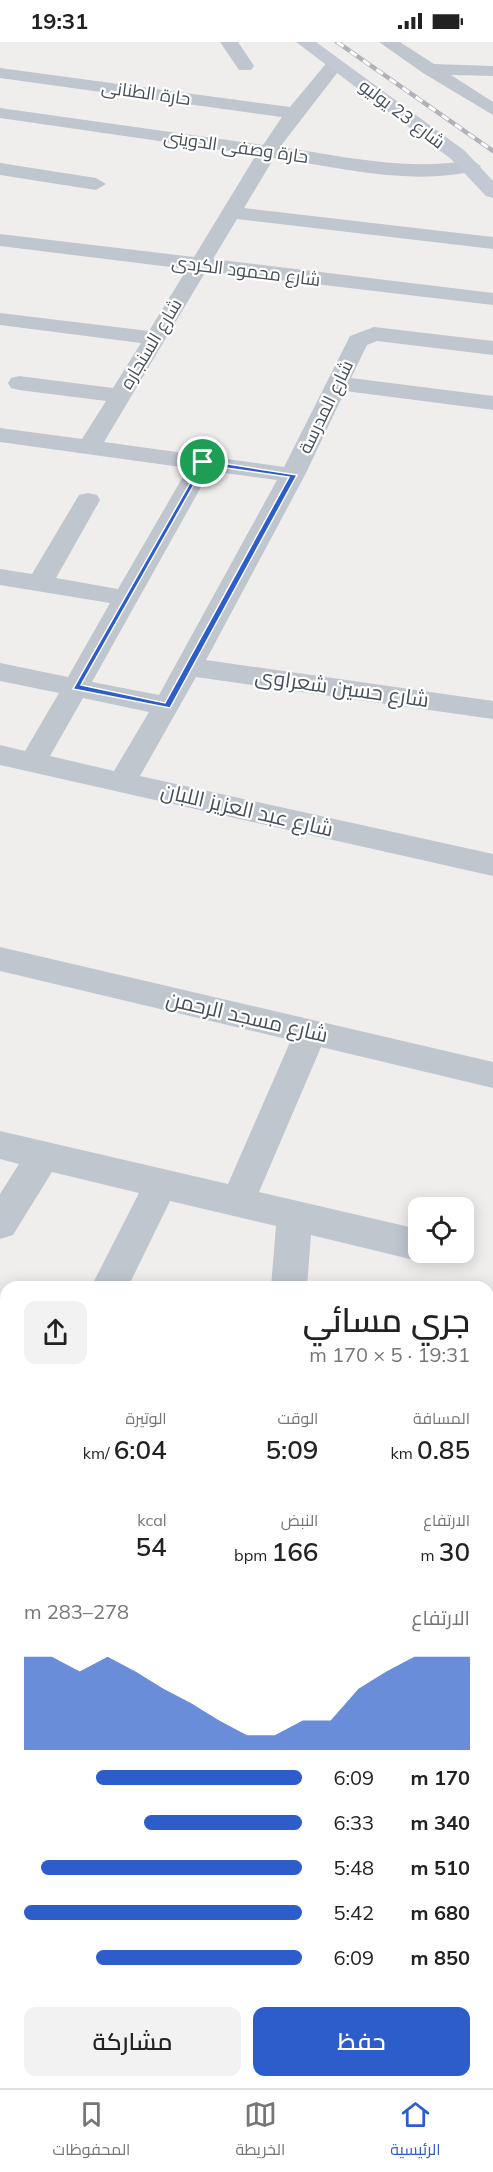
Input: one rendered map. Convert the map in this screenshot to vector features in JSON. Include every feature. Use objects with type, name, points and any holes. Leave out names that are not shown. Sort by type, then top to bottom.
[{"type":"street","points":[[229,42],[245,66]]},
{"type":"street","name":"شارع 23 يوليو","points":[[305,42],[471,166],[493,192]]},
{"type":"street","points":[[388,42],[493,110]]},
{"type":"street","name":"شارع السنجاره","points":[[89,447],[267,152],[292,114],[335,64]]},
{"type":"street","points":[[428,69],[493,71]]},
{"type":"street","name":"حارة الطنانى","points":[[0,73],[292,114]]},
{"type":"street","name":"حارة وصفى الدوينى","points":[[0,113],[407,171],[443,171],[471,166]]},
{"type":"street","points":[[0,169],[96,184]]},
{"type":"street","points":[[231,212],[493,243]]},
{"type":"street","name":"شارع محمود الكردى","points":[[0,240],[493,299]]},
{"type":"street","points":[[0,319],[154,338]]},
{"type":"street","name":"شارع المدرسة","points":[[122,782],[190,668],[293,475],[358,341],[374,334],[493,348]]},
{"type":"street","points":[[19,383],[120,396]]},
{"type":"street","points":[[337,383],[493,403]]},
{"type":"street","points":[[0,435],[293,475]]},
{"type":"street","points":[[33,762],[203,462]]},
{"type":"street","points":[[40,583],[88,500]]},
{"type":"street","points":[[0,577],[126,598]]},
{"type":"street","name":"شارع حسين شعراوى","points":[[190,668],[493,710]]},
{"type":"street","points":[[0,672],[167,706]]},
{"type":"street","name":"شارع عبد العزيز اللبان","points":[[0,755],[493,865]]},
{"type":"street","name":"شارع مسجد الرحمن","points":[[0,959],[493,1075]]},
{"type":"street","points":[[237,1203],[310,1032]]},
{"type":"street","points":[[0,1144],[408,1243]]},
{"type":"street","points":[[0,1224],[43,1156]]},
{"type":"street","points":[[112,1281],[161,1184]]},
{"type":"street","points":[[290,1281],[295,1216]]},
{"type":"railway","points":[[337,42],[493,151]]},
{"type":"route","points":[[203,462],[293,475],[190,668],[167,706],[76,687],[126,598],[203,462]]}]
